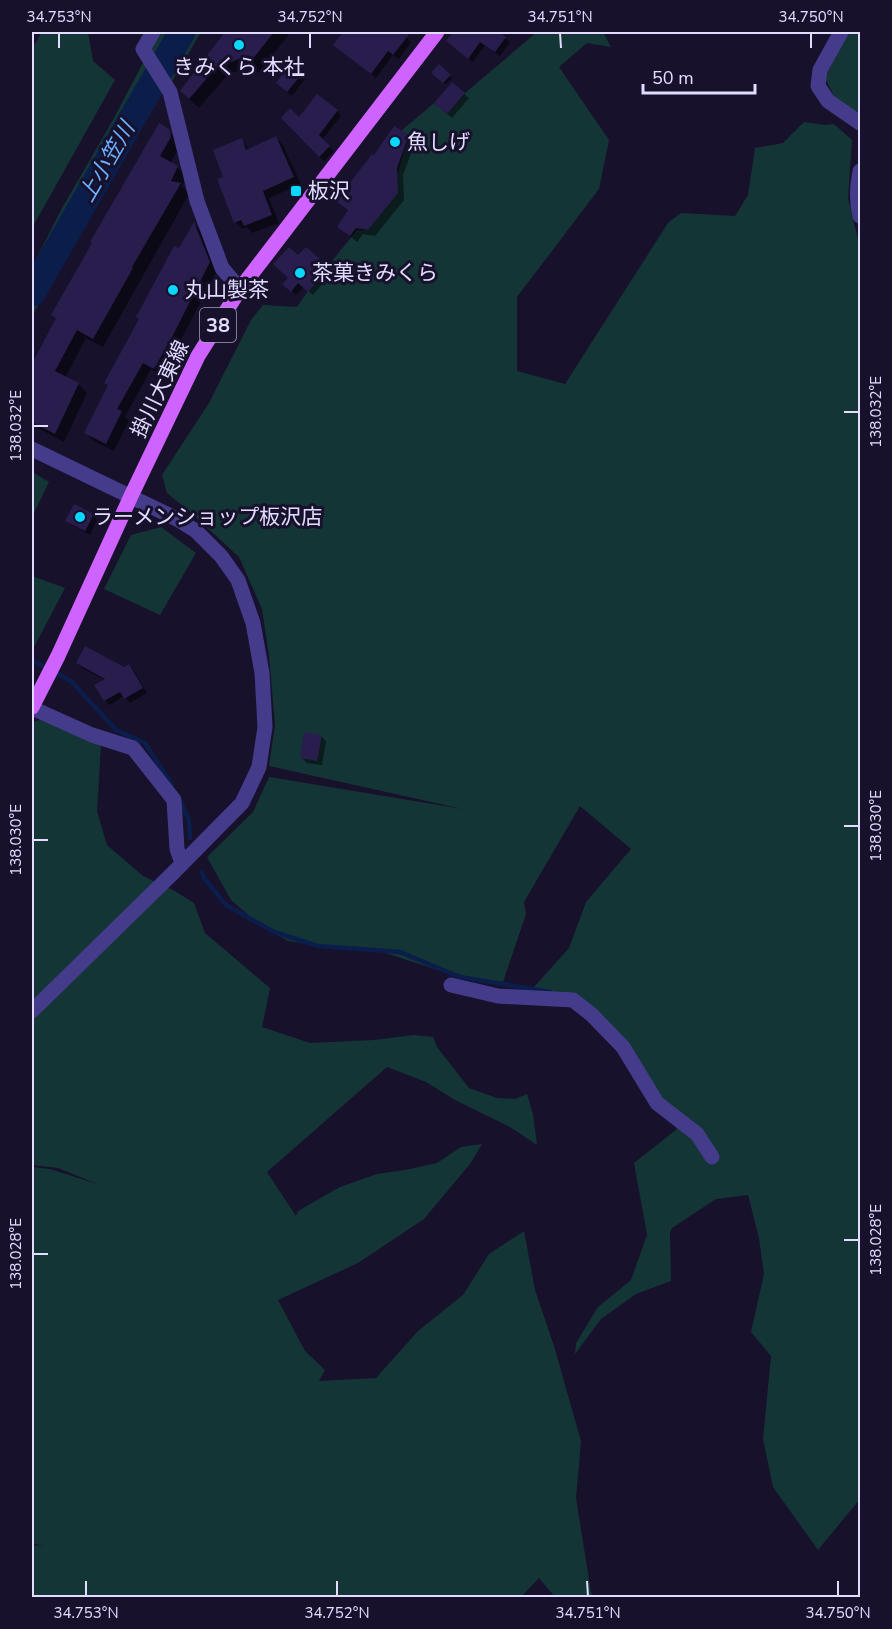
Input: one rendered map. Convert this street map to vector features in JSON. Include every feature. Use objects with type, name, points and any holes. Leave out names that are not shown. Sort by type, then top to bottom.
[{"type":"main road","name":"掛川大東線","points":[[32,707],[38,688],[58,656],[198,356],[240,289],[437,32]]},
{"type":"street","points":[[153,32],[143,49],[170,92],[197,201],[222,268],[240,289]]},
{"type":"street","points":[[840,32],[820,70],[818,86],[828,100],[861,123]]},
{"type":"street","points":[[861,171],[857,188],[861,216]]},
{"type":"street","points":[[32,449],[177,519],[196,531],[221,556],[238,580],[253,623],[262,673],[265,727],[259,768],[242,803],[32,1011]]},
{"type":"street","points":[[32,707],[93,735],[133,748],[174,800],[177,849],[182,863]]},
{"type":"street","points":[[451,985],[498,996],[573,1000],[592,1015],[623,1047],[657,1103],[697,1134],[712,1157]]},
{"type":"green space","points":[[42,32],[88,32],[93,61],[115,80],[32,228],[32,49]]},
{"type":"green space","points":[[159,32],[201,32],[173,80],[153,105],[32,316],[32,267]]},
{"type":"green space","points":[[537,32],[603,32],[611,47],[587,43],[559,67],[609,140],[599,189],[517,297],[517,371],[565,384],[668,223],[681,213],[735,216],[748,195],[755,148],[783,143],[804,122],[834,124],[852,140],[848,199],[860,247],[860,1499],[818,1550],[773,1487],[763,1439],[771,1356],[751,1332],[764,1274],[759,1238],[748,1195],[716,1199],[672,1228],[670,1233],[671,1281],[636,1294],[601,1319],[575,1354],[576,1343],[598,1307],[631,1280],[647,1235],[634,1163],[677,1129],[623,1047],[573,1000],[526,996],[569,948],[586,902],[631,849],[580,806],[524,902],[526,914],[503,982],[469,980],[382,952],[288,941],[260,925],[231,900],[207,857],[253,812],[269,777],[463,809],[269,766],[275,725],[269,655],[262,609],[239,557],[167,493],[162,475],[209,403],[251,320],[263,305],[297,307],[357,230],[368,230],[397,175],[409,135],[401,131],[434,103],[447,114],[465,93]]},
{"type":"green space","points":[[847,32],[860,32],[860,114],[835,98],[825,78]]},
{"type":"green space","points":[[32,472],[49,482],[32,517]]},
{"type":"green space","points":[[161,527],[196,553],[160,615],[104,589],[131,535]]},
{"type":"green space","points":[[32,576],[65,588],[32,651]]},
{"type":"green space","points":[[40,720],[101,744],[97,811],[107,845],[143,876],[194,903],[205,933],[270,988],[262,1027],[310,1043],[374,1040],[414,1035],[433,1037],[437,1047],[469,1088],[497,1098],[515,1099],[527,1094],[533,1114],[537,1145],[510,1127],[455,1100],[426,1082],[387,1067],[267,1172],[296,1216],[298,1211],[340,1187],[377,1174],[437,1163],[461,1147],[482,1144],[470,1164],[424,1219],[358,1263],[278,1300],[305,1351],[325,1370],[319,1381],[376,1378],[418,1331],[463,1295],[489,1254],[524,1231],[535,1290],[554,1346],[581,1441],[576,1498],[591,1592],[594,1597],[555,1597],[539,1578],[520,1598],[32,1597],[32,1545],[43,1546],[32,1543],[32,1167],[50,1169],[100,1185],[58,1168],[32,1165],[32,727],[35,721]]},
{"type":"building","name":"きみくら 本社","points":[[225,32],[274,32],[248,65],[240,58],[232,62],[220,63],[189,99],[180,91]]},
{"type":"building","points":[[343,32],[411,32],[393,55],[388,51],[371,74],[333,45]]},
{"type":"building","points":[[453,32],[499,32],[506,37],[495,52],[480,42],[468,59],[446,41]]},
{"type":"building","points":[[290,64],[302,74],[287,92],[276,83]]},
{"type":"building","points":[[439,64],[451,75],[443,83],[431,73]]},
{"type":"building","points":[[452,82],[465,93],[447,114],[434,103]]},
{"type":"building","points":[[317,94],[338,110],[319,135],[330,146],[319,157],[281,118],[290,108],[299,117]]},
{"type":"building","points":[[159,123],[169,129],[171,137],[160,156],[178,166],[171,181],[181,183],[93,339],[77,330],[55,371],[79,383],[55,434],[32,422],[32,364],[56,318],[51,315]]},
{"type":"building","points":[[394,126],[409,135],[397,168],[398,193],[368,230],[356,228],[350,236],[337,227],[348,210],[336,201],[372,154],[374,155]]},
{"type":"building","points":[[276,136],[294,177],[263,191],[272,215],[244,226],[241,220],[234,223],[217,179],[223,177],[213,150],[242,138],[246,150]]},
{"type":"building","points":[[194,222],[210,262],[154,369],[143,363],[117,409],[122,411],[106,444],[84,433],[108,385],[104,383],[139,319],[136,317],[174,246],[179,248]]},
{"type":"building","name":"茶菓きみくら","points":[[289,247],[298,255],[306,247],[321,260],[313,269],[321,277],[308,292],[298,283],[291,292],[282,284],[288,278],[273,264]]},
{"type":"building","name":"ラーメンショップ板沢店","points":[[74,504],[94,514],[85,531],[65,521]]},
{"type":"building","points":[[85,646],[124,667],[129,664],[143,688],[124,699],[120,692],[104,701],[94,685],[105,679],[76,663]]},
{"type":"building","points":[[304,732],[322,735],[317,761],[300,758]]},
{"type":"waterway","name":"上小笠川","points":[[32,293],[182,32]]},
{"type":"waterway","points":[[32,660],[71,681],[116,730],[145,743],[172,785]]},
{"type":"waterway","points":[[180,801],[189,820],[190,838]]},
{"type":"waterway","points":[[202,872],[204,878],[226,905],[274,932],[318,946],[400,952],[460,977],[550,992]]},
{"type":"place","name":"きみくら 本社","points":[[239,45]]},
{"type":"place","name":"魚しげ","points":[[395,142]]},
{"type":"place","name":"板沢","points":[[296,191]]},
{"type":"place","name":"茶菓きみくら","points":[[300,273]]},
{"type":"place","name":"丸山製茶","points":[[173,290]]},
{"type":"place","name":"ラーメンショップ板沢店","points":[[80,517]]}]
